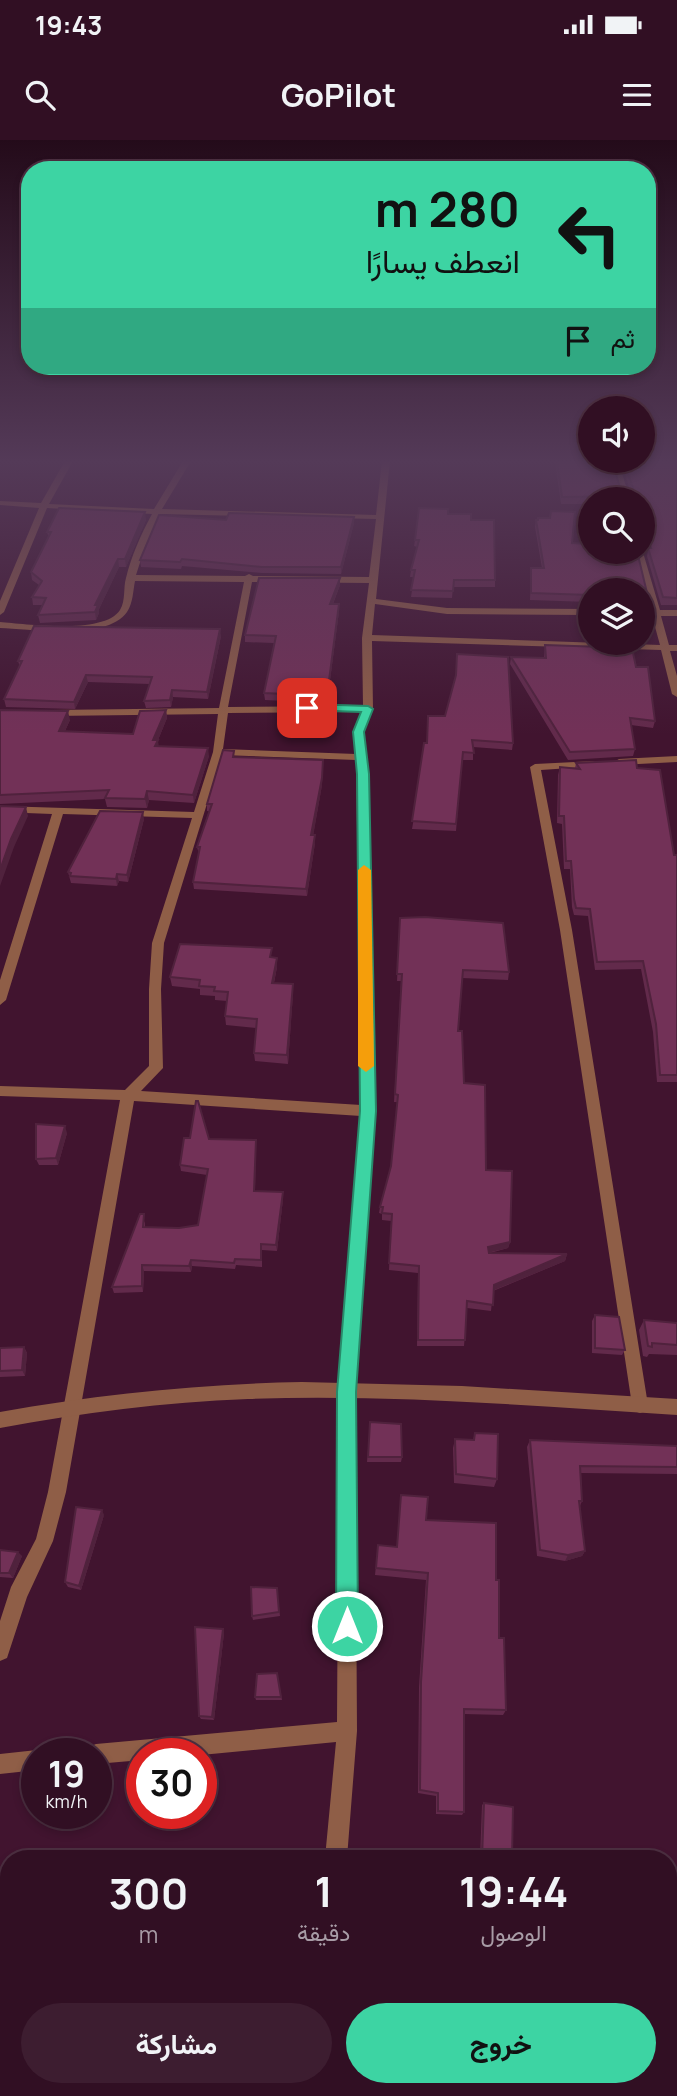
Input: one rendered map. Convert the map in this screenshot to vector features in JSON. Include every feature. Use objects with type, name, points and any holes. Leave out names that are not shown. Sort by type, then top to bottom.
[{"type":"street","points":[[0,612],[25,552]]},
{"type":"street","points":[[0,625],[82,627],[103,624],[125,611],[130,579],[140,552]]},
{"type":"street","points":[[337,1850],[347,1731],[347,1392],[368,1111],[359,732],[368,709],[367,638],[376,552]]},
{"type":"street","points":[[644,564],[677,694]]},
{"type":"street","points":[[130,579],[249,577],[373,580]]},
{"type":"street","points":[[0,1651],[18,1594],[44,1541],[57,1492],[128,1095],[156,1068],[154,971],[157,952],[218,752],[223,710],[249,577]]},
{"type":"street","points":[[370,601],[457,612],[578,611]]},
{"type":"street","points":[[657,614],[677,613]]},
{"type":"street","points":[[367,638],[677,648]]},
{"type":"street","points":[[37,713],[106,715],[223,710],[368,709]]},
{"type":"street","points":[[218,752],[361,757]]},
{"type":"street","points":[[640,1405],[566,930],[535,767],[677,759]]},
{"type":"street","points":[[0,809],[197,815]]},
{"type":"street","points":[[0,1000],[59,810]]},
{"type":"street","points":[[0,1091],[128,1095],[368,1111]]},
{"type":"street","points":[[0,1420],[71,1406],[247,1391],[488,1395],[677,1407]]},
{"type":"street","points":[[112,1753],[347,1731]]},
{"type":"street","points":[[0,1763],[21,1761]]},
{"type":"building","points":[[41,552],[128,552],[125,559],[118,559],[95,605],[98,605],[95,612],[38,615],[46,598],[32,597],[42,581],[31,572]]},
{"type":"building","points":[[143,552],[345,552],[341,567],[262,567],[182,559],[180,562],[140,560]]},
{"type":"building","points":[[416,552],[495,552],[495,580],[454,580],[453,591],[411,590],[415,570],[411,570]]},
{"type":"building","points":[[541,552],[578,552],[578,564],[640,564],[643,578],[578,578],[578,595],[531,593],[531,568],[544,568]]},
{"type":"building","points":[[655,552],[677,552],[677,598],[663,597],[653,564]]},
{"type":"building","points":[[259,578],[340,578],[330,604],[339,604],[327,696],[264,693],[276,636],[245,635]]},
{"type":"building","points":[[34,626],[220,629],[207,692],[172,690],[170,700],[144,701],[152,677],[86,675],[74,702],[4,699],[22,661],[18,661]]},
{"type":"building","points":[[545,645],[578,646],[578,655],[633,655],[636,667],[648,667],[655,721],[630,718],[635,749],[570,752],[511,657],[546,658]]},
{"type":"building","points":[[457,654],[508,657],[513,743],[472,740],[474,753],[463,752],[456,824],[412,821],[424,743],[427,743],[428,716],[445,716],[456,675]]},
{"type":"building","points":[[0,710],[68,711],[59,731],[133,734],[140,711],[166,710],[153,740],[158,740],[155,746],[208,748],[193,795],[147,791],[145,799],[105,798],[109,790],[0,795]]},
{"type":"building","points":[[223,750],[234,751],[233,757],[323,760],[306,889],[193,882],[200,847],[197,847],[212,804],[207,804]]},
{"type":"building","points":[[636,760],[637,768],[660,770],[674,855],[677,855],[677,1075],[660,1075],[656,1024],[643,961],[597,962],[590,909],[576,908],[571,861],[566,861],[564,816],[559,816],[560,767],[580,769],[576,763]]},
{"type":"building","points":[[0,806],[26,807],[0,870]]},
{"type":"building","points":[[100,811],[143,812],[127,875],[117,874],[116,879],[70,876],[71,873],[68,872]]},
{"type":"building","points":[[425,917],[503,923],[509,972],[463,970],[458,1031],[462,1031],[464,1083],[485,1085],[486,1170],[512,1171],[510,1242],[488,1247],[489,1253],[567,1254],[494,1285],[493,1305],[467,1301],[465,1340],[418,1340],[419,1266],[389,1263],[392,1214],[382,1213],[383,1207],[380,1207],[391,1166],[398,1095],[395,1094],[402,974],[397,974],[400,918]]},
{"type":"building","points":[[180,944],[272,948],[270,957],[277,958],[272,983],[293,984],[287,1055],[254,1053],[257,1019],[225,1016],[228,992],[214,991],[215,987],[199,986],[200,980],[170,977]]},
{"type":"building","points":[[196,1101],[209,1139],[256,1140],[254,1191],[283,1192],[276,1245],[261,1244],[261,1260],[235,1259],[234,1263],[191,1260],[189,1266],[142,1265],[142,1286],[112,1287],[140,1214],[144,1214],[143,1227],[179,1228],[198,1225],[208,1169],[180,1165],[184,1138],[190,1138]]},
{"type":"building","points":[[36,1124],[65,1126],[56,1158],[36,1159]]},
{"type":"building","points":[[595,1315],[619,1317],[625,1350],[595,1348]]},
{"type":"building","points":[[644,1320],[677,1323],[677,1345],[652,1343],[652,1347],[648,1346]]},
{"type":"building","points":[[24,1347],[22,1370],[0,1371],[0,1348]]},
{"type":"building","points":[[370,1422],[401,1424],[402,1457],[368,1457]]},
{"type":"building","points":[[475,1433],[498,1434],[497,1479],[456,1474],[455,1439],[474,1440]]},
{"type":"building","points":[[530,1440],[677,1446],[677,1467],[580,1466],[582,1501],[579,1501],[585,1551],[568,1555],[540,1550]]},
{"type":"building","points":[[401,1495],[428,1497],[426,1520],[496,1523],[499,1638],[504,1638],[506,1710],[464,1709],[464,1812],[438,1811],[438,1793],[420,1790],[421,1682],[428,1573],[376,1568],[378,1545],[397,1547]]},
{"type":"building","points":[[76,1507],[102,1510],[79,1586],[65,1582]]},
{"type":"building","points":[[0,1550],[18,1552],[9,1573],[0,1573]]},
{"type":"building","points":[[251,1587],[277,1588],[279,1612],[252,1616]]},
{"type":"building","points":[[195,1627],[223,1629],[212,1717],[199,1716]]},
{"type":"building","points":[[277,1673],[281,1697],[255,1697],[257,1674]]},
{"type":"building","points":[[484,1803],[513,1807],[512,1850],[482,1850]]},
{"type":"slow traffic","points":[[364,870],[366,1066]]},
{"type":"route","points":[[307,708],[368,709],[359,732],[363,774],[368,1111],[347,1392],[347,1626]]}]
